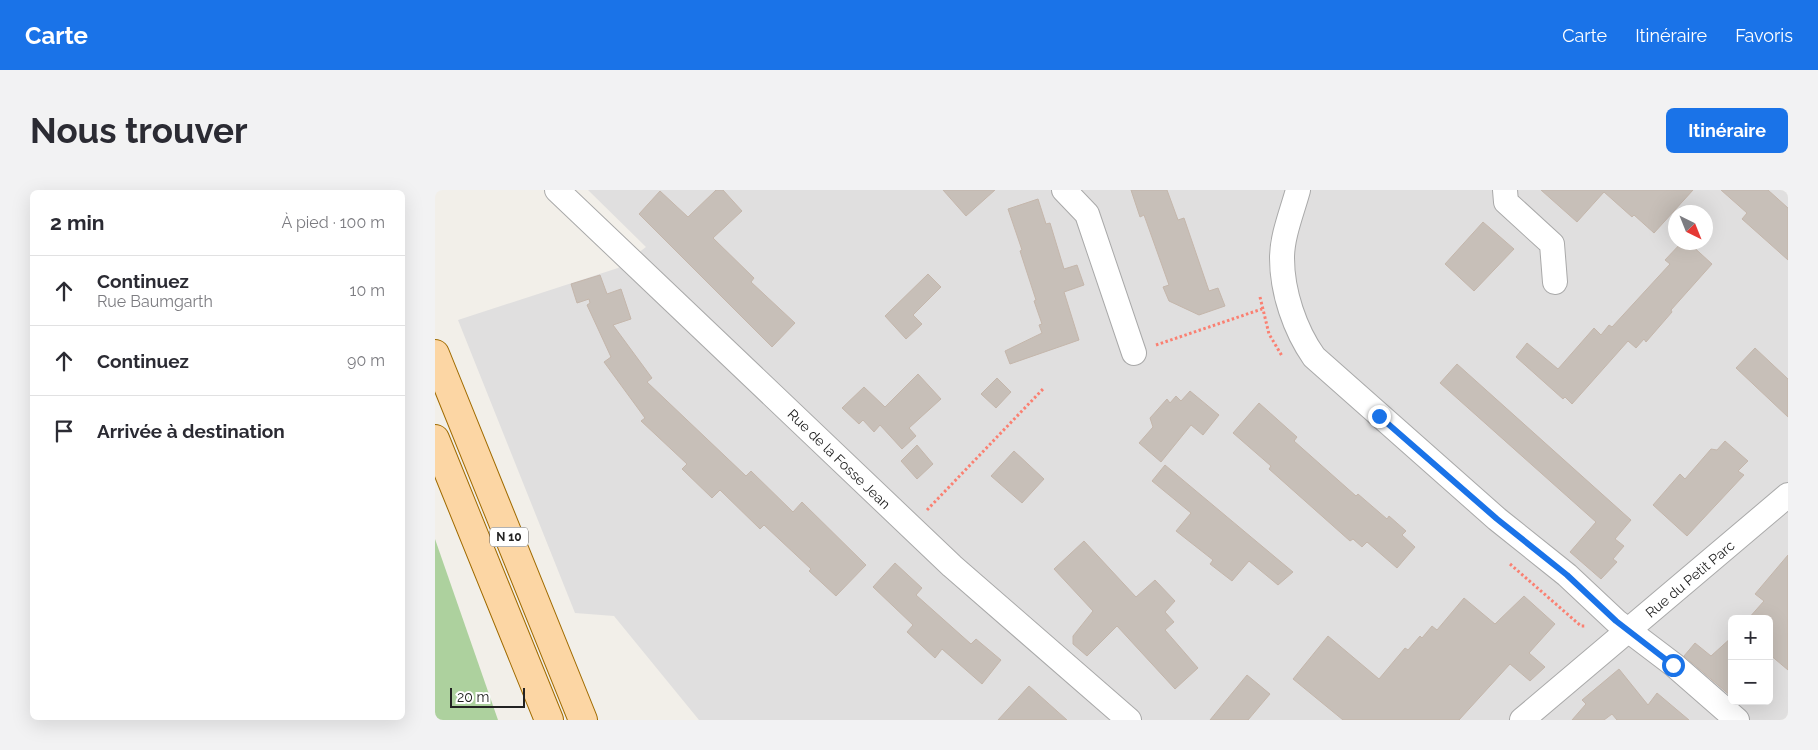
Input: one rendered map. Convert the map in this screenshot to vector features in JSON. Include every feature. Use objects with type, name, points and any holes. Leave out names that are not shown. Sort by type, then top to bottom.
[{"type":"main road","name":"N 10","points":[[435,354],[583,720]]},
{"type":"main road","name":"N 10","points":[[435,439],[549,720]]},
{"type":"street","name":"Rue de la Fosse Jean","points":[[557,190],[952,566],[1129,720]]},
{"type":"street","points":[[1064,190],[1087,214],[1134,353]]},
{"type":"street","points":[[1298,190],[1282,257],[1284,285],[1304,343],[1314,357],[1497,519],[1567,575],[1629,632],[1673,665],[1737,720]]},
{"type":"street","points":[[1505,190],[1506,202],[1552,244],[1555,282]]},
{"type":"street","name":"Rue du Petit Parc","points":[[1522,720],[1629,632],[1788,496]]},
{"type":"path","points":[[1134,353],[1262,309]]},
{"type":"path","points":[[911,527],[1043,389]]},
{"type":"shaded area","points":[[588,190],[1788,190],[1788,720],[699,720],[614,616],[575,613],[458,320],[618,268],[646,247]]},
{"type":"green space","points":[[435,539],[498,720],[435,720]]},
{"type":"building","points":[[716,190],[723,190],[742,211],[713,238],[754,278],[751,282],[795,323],[772,347],[639,214],[660,191],[688,217]]},
{"type":"building","points":[[943,190],[995,190],[966,216]]},
{"type":"building","points":[[1131,190],[1167,190],[1178,220],[1184,218],[1209,291],[1218,288],[1225,306],[1199,315],[1169,301],[1163,287],[1169,285],[1144,215],[1140,217]]},
{"type":"building","points":[[1541,190],[1693,190],[1679,205],[1668,205],[1668,218],[1654,233],[1634,215],[1632,217],[1604,192],[1577,222]]},
{"type":"building","points":[[1721,190],[1768,190],[1788,208],[1788,260],[1742,219],[1747,213]]},
{"type":"building","points":[[1038,199],[1046,224],[1050,223],[1064,269],[1077,265],[1084,285],[1064,292],[1079,340],[1010,364],[1005,351],[1042,333],[1039,325],[1042,324],[1020,251],[1022,250],[1008,209]]},
{"type":"building","points":[[1483,222],[1514,249],[1474,291],[1445,264]]},
{"type":"building","points":[[1674,250],[1697,250],[1712,264],[1671,310],[1672,312],[1646,342],[1644,339],[1636,348],[1628,341],[1572,404],[1565,397],[1563,399],[1516,357],[1527,343],[1558,369],[1594,328],[1601,335],[1609,325],[1612,327],[1670,264],[1665,260]]},
{"type":"building","points":[[928,274],[941,287],[913,315],[922,324],[906,339],[885,316]]},
{"type":"building","points":[[600,275],[607,294],[621,289],[631,319],[613,325],[652,378],[647,382],[746,476],[751,471],[793,512],[802,502],[866,565],[836,596],[809,571],[811,569],[764,525],[760,529],[720,490],[712,498],[682,469],[687,464],[641,421],[645,418],[604,362],[611,357],[587,305],[590,303],[589,299],[577,303],[571,284]]},
{"type":"building","points":[[1755,348],[1788,379],[1788,417],[1736,368]]},
{"type":"building","points":[[1457,364],[1631,520],[1615,539],[1624,546],[1613,559],[1617,562],[1601,579],[1570,552],[1596,522],[1440,383]]},
{"type":"building","points":[[918,374],[941,399],[909,428],[916,436],[902,449],[880,425],[874,432],[863,420],[859,424],[842,408],[864,387],[885,407]]},
{"type":"building","points":[[997,378],[1011,392],[996,408],[981,394]]},
{"type":"building","points":[[1190,391],[1219,415],[1203,435],[1191,425],[1161,462],[1139,443],[1153,427],[1150,418],[1167,399],[1170,403],[1176,396],[1181,401]]},
{"type":"building","points":[[1259,403],[1297,437],[1294,441],[1356,496],[1358,494],[1387,519],[1389,516],[1406,531],[1402,535],[1415,547],[1397,568],[1367,542],[1362,547],[1353,539],[1350,541],[1269,469],[1271,466],[1233,433]]},
{"type":"building","points":[[1725,441],[1748,461],[1738,471],[1744,475],[1687,536],[1653,505],[1680,474],[1685,479],[1711,449],[1717,450]]},
{"type":"building","points":[[917,445],[933,464],[917,479],[901,461]]},
{"type":"building","points":[[1014,451],[1044,479],[1022,503],[991,476]]},
{"type":"building","points":[[1165,465],[1293,572],[1278,585],[1249,561],[1232,581],[1210,564],[1213,560],[1176,531],[1191,513],[1152,481]]},
{"type":"building","points":[[1084,541],[1136,597],[1155,580],[1175,601],[1165,612],[1174,622],[1165,630],[1198,668],[1175,689],[1117,626],[1087,656],[1073,644],[1073,636],[1093,611],[1054,569]]},
{"type":"building","points":[[1788,555],[1788,670],[1773,657],[1773,615],[1752,615],[1764,601],[1755,594]]},
{"type":"building","points":[[895,563],[922,588],[916,595],[971,644],[976,639],[1001,660],[982,684],[942,649],[935,658],[907,632],[913,625],[873,587]]},
{"type":"building","points":[[1524,596],[1555,624],[1529,653],[1545,667],[1530,681],[1510,664],[1459,720],[1343,720],[1293,679],[1328,636],[1379,679],[1405,648],[1408,650],[1432,626],[1437,630],[1464,598],[1495,624]]},
{"type":"building","points":[[1728,641],[1728,694],[1684,656],[1695,643],[1711,656]]},
{"type":"building","points":[[1619,669],[1648,705],[1657,693],[1689,720],[1617,720],[1612,714],[1604,720],[1572,720],[1586,704],[1582,700]]},
{"type":"building","points":[[1247,675],[1270,694],[1248,720],[1210,720]]},
{"type":"building","points":[[1029,686],[1067,720],[998,720]]},
{"type":"route","points":[[1379,416],[1497,519],[1567,575],[1616,621],[1673,665]]}]
